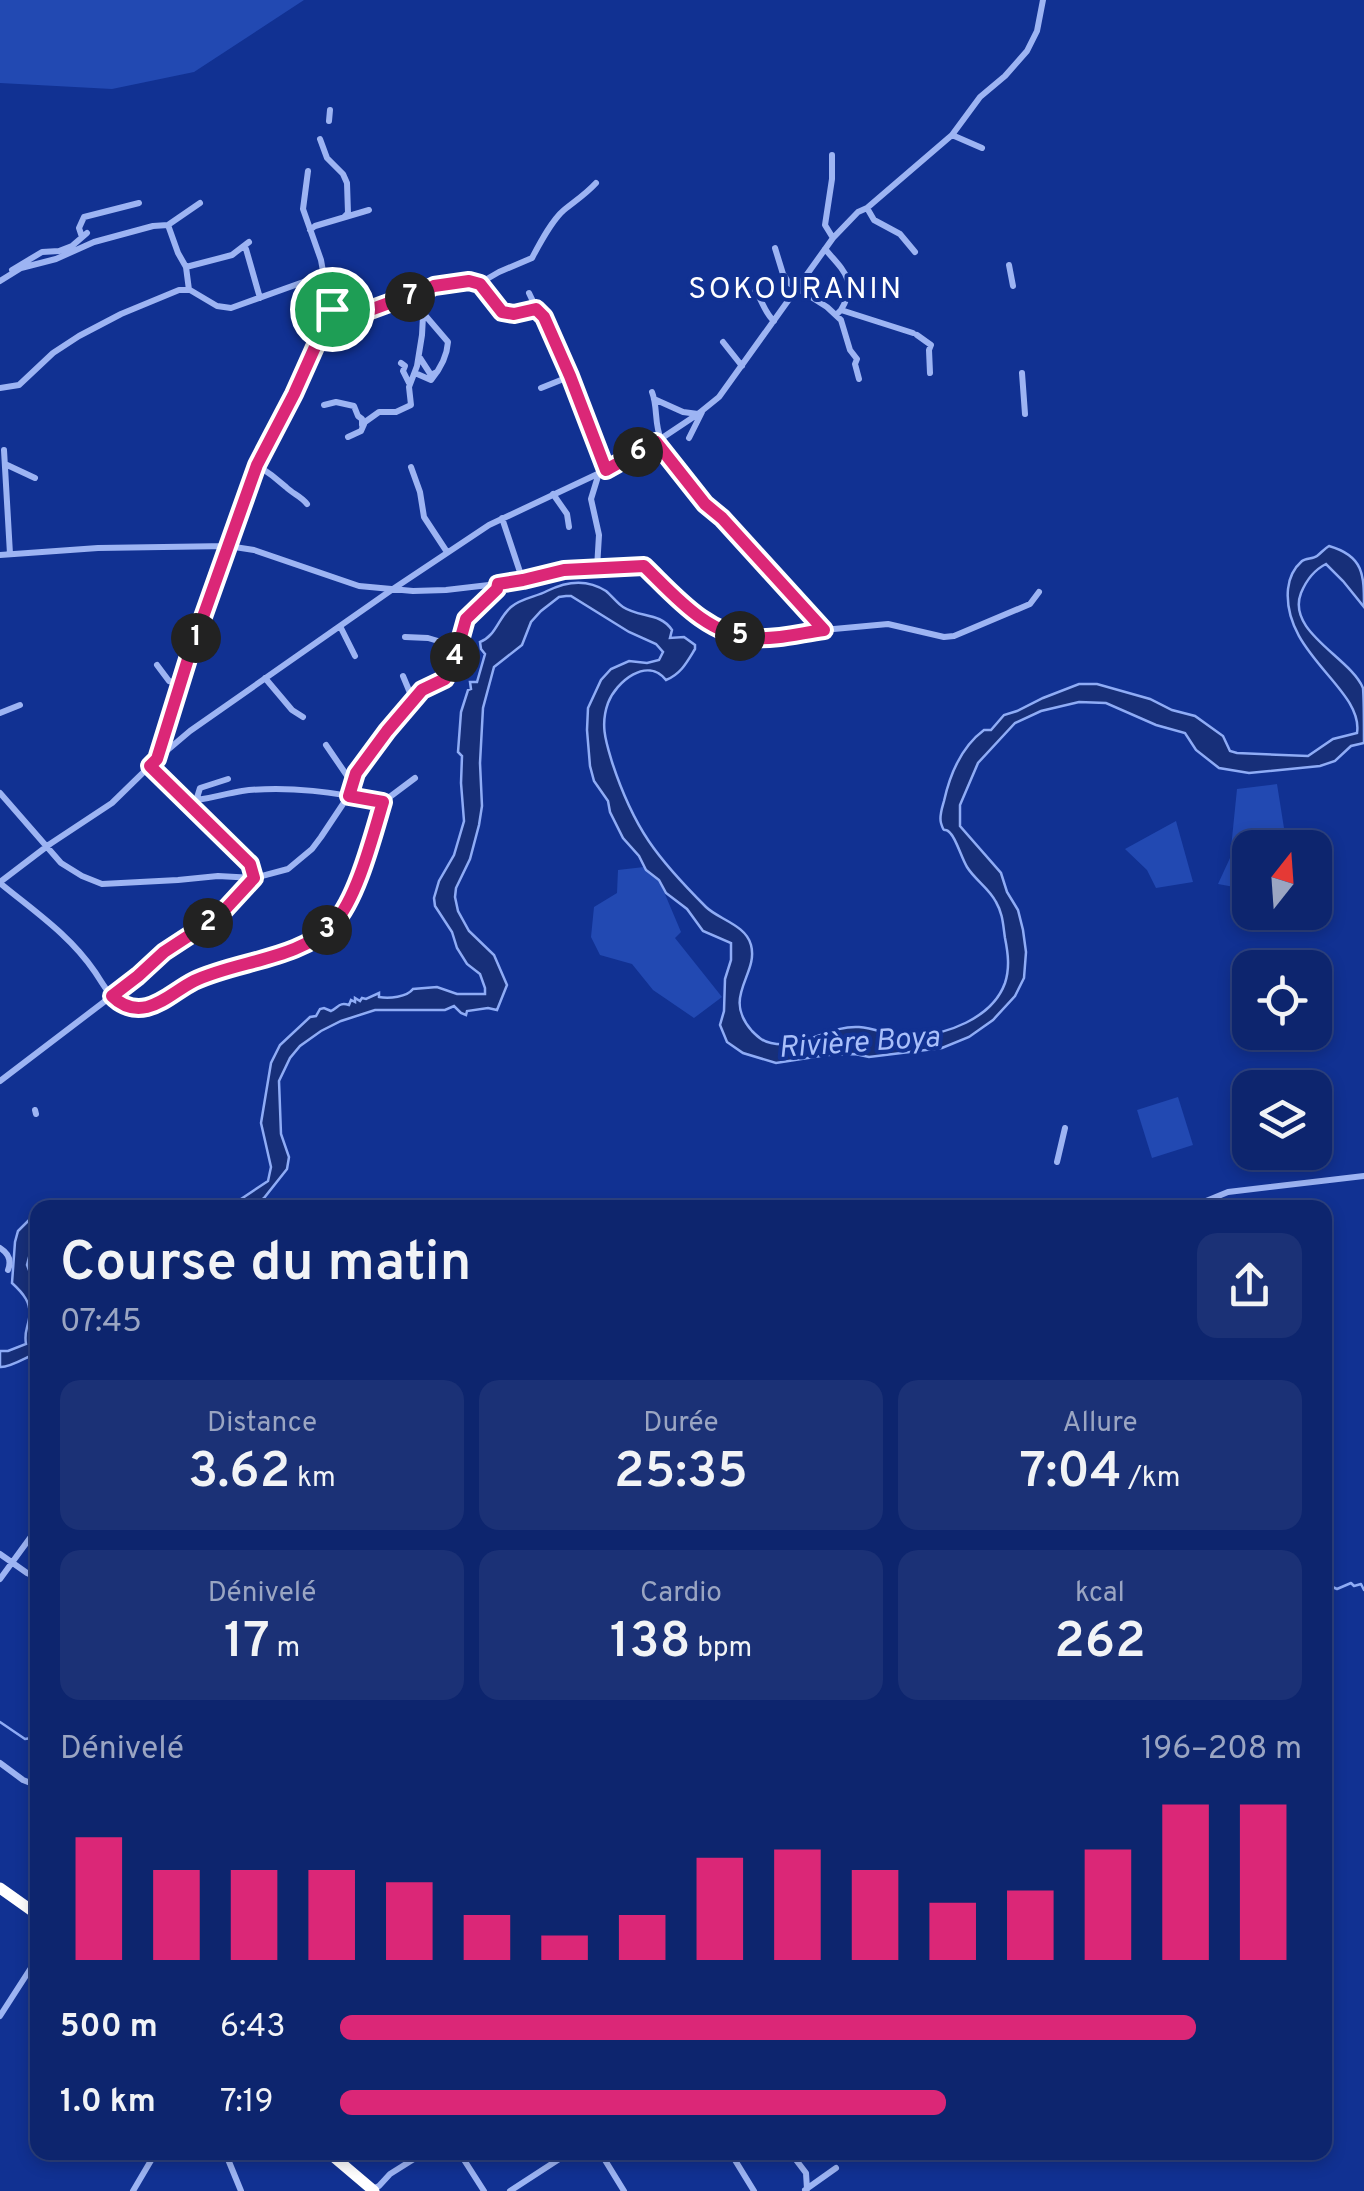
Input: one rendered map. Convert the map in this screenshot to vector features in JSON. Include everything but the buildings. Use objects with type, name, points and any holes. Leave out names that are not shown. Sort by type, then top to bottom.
[{"type":"highway","points":[[0,1888],[30,1910]]},
{"type":"highway","points":[[340,2160],[373,2190]]},
{"type":"street","points":[[415,778],[383,802],[362,870],[345,910],[330,928],[300,948],[212,974],[144,1008],[120,1004],[86,958],[59,930],[0,883],[112,803],[190,731],[390,590],[502,518],[658,441],[719,398],[833,238],[858,212],[952,135],[980,97],[1027,52],[1043,0]]},
{"type":"street","points":[[329,121],[330,110]]},
{"type":"street","points":[[952,135],[982,148]]},
{"type":"street","points":[[320,139],[328,158],[347,183],[348,213],[344,218]]},
{"type":"street","points":[[832,156],[825,225],[833,238]]},
{"type":"street","points":[[308,171],[303,210],[321,260],[332,309],[340,321]]},
{"type":"street","points":[[480,284],[532,258],[560,213],[596,183]]},
{"type":"street","points":[[2,280],[16,266],[42,252],[72,246],[85,235],[79,228],[84,217],[140,203]]},
{"type":"street","points":[[2,280],[21,268],[94,242],[168,225],[200,203]]},
{"type":"street","points":[[867,208],[874,220],[900,234],[916,252]]},
{"type":"street","points":[[310,230],[369,210]]},
{"type":"street","points":[[168,225],[186,267],[190,290]]},
{"type":"street","points":[[186,267],[232,255],[248,246],[260,298]]},
{"type":"street","points":[[775,248],[783,274],[806,295],[839,313],[915,334],[931,345],[930,373]]},
{"type":"street","points":[[825,249],[848,276],[848,294],[839,313],[850,350],[857,359],[859,379]]},
{"type":"street","points":[[1008,266],[1014,286]]},
{"type":"street","points":[[0,388],[19,385],[53,353],[121,314],[178,290],[190,290],[217,306],[230,308],[323,274]]},
{"type":"street","points":[[322,333],[340,321],[434,286],[469,281],[480,284],[502,312],[514,314],[536,309]]},
{"type":"street","points":[[755,291],[774,321]]},
{"type":"street","points":[[529,293],[570,376],[603,471],[591,499],[598,535],[597,568]]},
{"type":"street","points":[[157,759],[257,465],[337,298]]},
{"type":"street","points":[[403,299],[419,306],[448,342],[446,356],[431,380],[415,372]]},
{"type":"street","points":[[410,385],[419,357],[423,314]]},
{"type":"street","points":[[723,342],[742,366]]},
{"type":"street","points":[[419,357],[430,375],[437,372]]},
{"type":"street","points":[[362,426],[379,412],[396,412],[411,405],[410,385],[401,363]]},
{"type":"street","points":[[1022,373],[1025,414]]},
{"type":"street","points":[[541,388],[570,376]]},
{"type":"street","points":[[700,412],[683,412],[653,395],[658,441],[705,504],[824,630]]},
{"type":"street","points":[[324,405],[336,402],[354,406],[362,426],[361,431],[348,437]]},
{"type":"street","points":[[689,438],[700,412]]},
{"type":"street","points":[[3,454],[35,478]]},
{"type":"street","points":[[3,454],[10,554]]},
{"type":"street","points":[[257,465],[307,504]]},
{"type":"street","points":[[411,467],[424,516],[448,552]]},
{"type":"street","points":[[553,494],[567,514],[568,527]]},
{"type":"street","points":[[502,518],[523,580]]},
{"type":"street","points":[[0,555],[98,548],[228,546],[254,550],[359,586],[390,590],[446,590],[523,580],[564,570],[644,566],[696,615],[732,635],[756,639],[888,624],[954,636],[1030,604],[1039,592]]},
{"type":"street","points":[[0,794],[60,863],[102,884],[218,876],[254,878],[288,869],[321,838],[349,796],[356,773],[370,753],[428,685],[445,679],[466,619],[498,584]]},
{"type":"street","points":[[340,626],[355,656]]},
{"type":"street","points":[[405,637],[458,646]]},
{"type":"street","points":[[157,665],[169,681],[180,684]]},
{"type":"street","points":[[403,676],[413,701]]},
{"type":"street","points":[[265,678],[303,717]]},
{"type":"street","points":[[0,712],[20,705]]},
{"type":"street","points":[[165,733],[168,750]]},
{"type":"street","points":[[326,745],[352,783]]},
{"type":"street","points":[[150,766],[191,801],[250,864],[254,878]]},
{"type":"street","points":[[191,801],[200,788],[228,779]]},
{"type":"street","points":[[191,801],[242,791],[273,790],[383,802]]},
{"type":"street","points":[[0,1081],[164,952],[219,916],[254,878]]},
{"type":"street","points":[[1057,1162],[1065,1128]]},
{"type":"street","points":[[1208,1200],[1228,1192],[1364,1176]]},
{"type":"street","points":[[0,1248],[7,1253],[8,1270]]},
{"type":"street","points":[[0,1579],[30,1536]]},
{"type":"street","points":[[0,1554],[30,1573]]},
{"type":"street","points":[[0,1763],[30,1783]]},
{"type":"street","points":[[0,2016],[30,1971]]},
{"type":"street","points":[[133,2191],[151,2160]]},
{"type":"street","points":[[229,2160],[242,2191]]},
{"type":"street","points":[[373,2190],[412,2160]]},
{"type":"street","points":[[464,2160],[484,2191]]},
{"type":"street","points":[[512,2190],[558,2160]]},
{"type":"street","points":[[605,2160],[624,2191]]},
{"type":"street","points":[[735,2160],[754,2191]]},
{"type":"street","points":[[796,2160],[806,2172],[805,2190]]},
{"type":"street","points":[[805,2190],[836,2168]]},
{"type":"street","points":[[512,2190],[530,2191]]},
{"type":"shaded area","points":[[0,0],[304,0],[194,72],[112,89],[0,83]]},
{"type":"shaded area","points":[[1277,784],[1284,830],[1233,830],[1237,789]]},
{"type":"shaded area","points":[[1176,821],[1193,882],[1156,888],[1147,870],[1125,849]]},
{"type":"shaded area","points":[[1232,838],[1232,887],[1218,884],[1230,858]]},
{"type":"shaded area","points":[[644,867],[659,880],[681,932],[675,938],[722,997],[694,1018],[653,990],[632,964],[600,955],[591,937],[594,907],[617,893],[618,870]]},
{"type":"shaded area","points":[[1178,1097],[1193,1145],[1152,1158],[1137,1110]]},
{"type":"water","name":"Rivière Boya","points":[[1329,546],[1349,555],[1360,568],[1364,607],[1326,564],[1305,584],[1299,607],[1311,632],[1363,688],[1364,743],[1351,746],[1335,761],[1320,766],[1249,773],[1219,768],[1196,750],[1185,733],[1106,703],[1079,702],[1041,711],[1015,723],[978,763],[960,805],[960,826],[1001,873],[1018,910],[1026,952],[1024,978],[1015,996],[993,1020],[969,1037],[942,1048],[869,1057],[827,1055],[776,1063],[743,1053],[727,1042],[720,1025],[731,943],[703,931],[687,909],[646,870],[623,838],[608,801],[594,781],[588,708],[601,680],[611,669],[629,661],[659,660],[663,652],[656,644],[571,596],[559,597],[531,622],[522,645],[494,667],[483,708],[482,806],[470,859],[455,897],[469,931],[494,955],[507,985],[497,1010],[467,1011],[466,1015],[454,1006],[445,1010],[375,1010],[341,1021],[300,1046],[279,1081],[281,1134],[289,1157],[287,1169],[261,1200],[234,1200],[268,1181],[271,1167],[261,1123],[271,1063],[280,1045],[310,1017],[320,1009],[331,1011],[349,1005],[351,1000],[355,1002],[355,998],[360,1001],[379,993],[379,997],[398,997],[413,989],[437,987],[457,994],[485,994],[480,974],[467,964],[457,948],[434,898],[454,855],[464,821],[462,756],[458,752],[461,712],[470,682],[477,682],[485,654],[480,642],[490,636],[515,604],[561,585],[591,584],[629,610],[662,620],[672,630],[670,638],[684,637],[695,645],[680,671],[666,680],[658,673],[641,671],[625,680],[608,703],[605,733],[620,785],[649,841],[706,907],[748,938],[752,956],[740,1007],[752,1031],[765,1041],[782,1044],[848,1027],[911,1037],[952,1029],[979,1015],[999,996],[1007,977],[1008,955],[998,906],[967,867],[940,820],[958,762],[969,744],[984,730],[991,730],[1004,715],[1079,684],[1097,684],[1195,716],[1223,736],[1230,751],[1237,753],[1308,756],[1333,739],[1357,733],[1356,717],[1348,701],[1309,652],[1290,612],[1288,589],[1294,570],[1302,561]]},
{"type":"water","points":[[30,1219],[30,1356],[0,1367],[0,1351],[26,1344],[28,1303],[12,1283],[18,1231]]},
{"type":"waterway","points":[[1332,1587],[1361,1584],[1364,1590]]},
{"type":"waterway","points":[[0,1722],[25,1739],[30,1738]]},
{"type":"district","name":"SOKOURANIN","points":[[796,290]]},
{"type":"route","points":[[469,281],[480,284],[502,312],[514,314],[536,309],[544,317],[570,376],[606,470],[656,442],[705,504],[824,630],[756,639],[732,635],[696,615],[644,566],[564,570],[498,584],[466,619],[445,679],[422,690],[356,773],[349,796],[383,802],[362,870],[338,920],[300,948],[212,974],[155,1004],[130,1008],[112,996],[164,952],[219,916],[254,878],[250,864],[150,766],[157,759],[257,465],[332,309],[340,321],[434,286],[469,281]]}]
